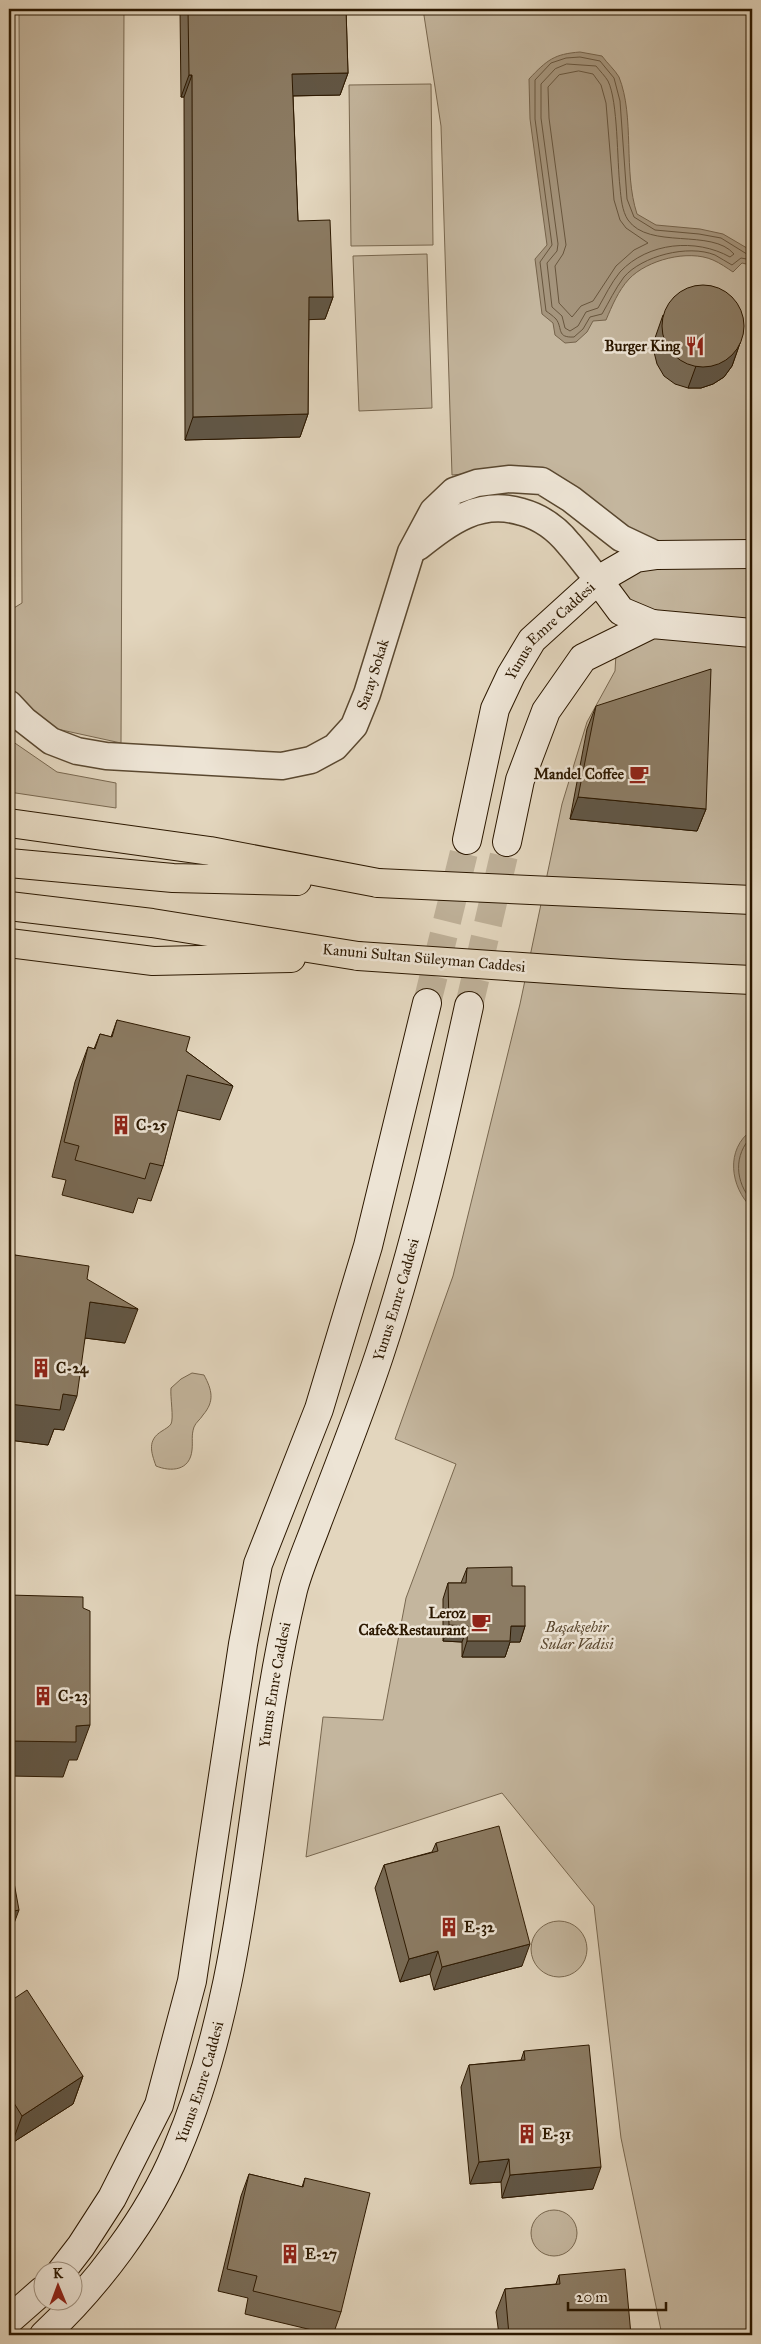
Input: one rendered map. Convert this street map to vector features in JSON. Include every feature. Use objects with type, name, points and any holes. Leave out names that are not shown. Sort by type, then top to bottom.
[{"type":"main road","points":[[9,823],[210,851],[378,883]]},
{"type":"main road","points":[[9,863],[173,878],[378,883],[752,900]]},
{"type":"main road","name":"Kanuni Sultan Süleyman Caddesi","points":[[9,906],[152,923],[358,956],[624,974],[752,980]]},
{"type":"main road","points":[[9,943],[153,962],[358,956]]},
{"type":"street","name":"Saray Sokak","points":[[9,704],[24,720],[51,741],[84,752],[106,756],[282,766],[311,760],[335,747],[354,726],[367,694],[411,552],[433,511],[454,492],[477,484],[510,479],[542,481],[571,499],[621,538],[657,555]]},
{"type":"street","points":[[411,552],[445,526],[470,514],[485,508],[506,507],[530,514],[549,525],[569,543],[621,611],[652,624],[752,634]]},
{"type":"street","name":"Yunus Emre Caddesi","points":[[467,840],[495,709],[510,675],[532,640],[598,580],[636,558],[657,555],[752,554]]},
{"type":"street","points":[[507,842],[520,780],[546,711],[583,658],[652,624]]},
{"type":"street","name":"Yunus Emre Caddesi","points":[[69,2262],[112,2198],[159,2105],[192,1981],[243,1644],[258,1564],[319,1409],[368,1246],[427,1003]]},
{"type":"street","name":"Yunus Emre Caddesi","points":[[44,2335],[75,2307],[143,2214],[175,2155],[204,2077],[224,2005],[275,1677],[294,1586],[378,1357],[414,1239],[431,1177],[469,1006]]},
{"type":"street","points":[[9,2320],[32,2299]]},
{"type":"green space","points":[[19,9],[124,9],[121,743],[57,729],[9,692],[9,611],[22,603]]},
{"type":"green space","name":"Başakşehir Sular Vadisi","points":[[423,9],[752,9],[752,2335],[662,2335],[621,2138],[594,1906],[502,1793],[306,1857],[323,1717],[383,1720],[406,1598],[456,1464],[395,1439],[453,1276],[520,1004],[562,804],[587,722],[615,671],[620,583],[632,534],[495,471],[452,475],[441,126]]},
{"type":"green space","points":[[431,84],[433,245],[351,246],[349,85]]},
{"type":"green space","points":[[427,254],[432,408],[359,411],[353,256]]},
{"type":"green space","points":[[9,739],[57,772],[116,783],[116,808],[9,792]]},
{"type":"green space","points":[[192,1373],[204,1375],[209,1386],[211,1400],[207,1410],[194,1427],[190,1457],[184,1466],[179,1468],[168,1469],[156,1466],[152,1442],[157,1435],[171,1424],[171,1388],[181,1379]]},
{"type":"green space","points":[[553,1921],[565,1921],[575,1925],[583,1933],[587,1949],[583,1965],[575,1973],[565,1977],[553,1977],[543,1973],[535,1965],[531,1955],[531,1943],[535,1933],[543,1925]]},
{"type":"green space","points":[[559,2210],[571,2216],[576,2224],[576,2242],[571,2250],[563,2255],[549,2256],[537,2250],[532,2242],[531,2228],[537,2216],[545,2211]]},
{"type":"water","points":[[580,52],[602,56],[619,77],[627,109],[631,180],[637,214],[656,225],[700,229],[723,234],[752,251],[750,265],[742,263],[733,272],[713,260],[692,256],[668,258],[646,266],[625,284],[606,320],[593,321],[587,332],[576,342],[565,343],[555,335],[553,323],[542,314],[535,259],[547,245],[530,119],[529,79],[541,67],[557,56]]},
{"type":"water","points":[[752,1130],[752,1208],[739,1190],[735,1179],[734,1157],[743,1138]]},
{"type":"building","points":[[188,9],[346,9],[348,73],[292,74],[298,221],[330,220],[333,297],[309,297],[308,414],[193,417],[192,75],[189,75]]},
{"type":"building","name":"Burger King","points":[[703,285],[719,289],[732,297],[740,310],[744,326],[740,342],[732,355],[719,363],[703,367],[687,363],[674,355],[666,342],[662,326],[666,310],[674,297],[687,289]]},
{"type":"building","name":"Mandel Coffee","points":[[711,669],[706,809],[578,797],[596,706]]},
{"type":"building","name":"C-25","points":[[117,1020],[190,1037],[186,1051],[233,1086],[187,1075],[163,1166],[150,1163],[145,1179],[75,1160],[79,1146],[64,1142],[88,1047],[95,1049],[100,1034],[112,1037]]},
{"type":"building","name":"C-24","points":[[15,1255],[89,1266],[87,1279],[138,1309],[90,1302],[77,1396],[63,1394],[60,1410],[9,1404],[9,1273],[12,1273]]},
{"type":"building","name":"Leroz Cafe&Restaurant","points":[[512,1567],[512,1586],[525,1586],[525,1626],[511,1626],[510,1641],[467,1641],[468,1626],[449,1625],[448,1583],[466,1583],[467,1568]]},
{"type":"building","name":"C-23","points":[[9,1595],[83,1597],[83,1608],[90,1611],[90,1725],[76,1726],[76,1742],[9,1741]]},
{"type":"building","name":"E-32","points":[[499,1826],[530,1944],[442,1967],[438,1951],[409,1959],[384,1865],[438,1851],[436,1843]]},
{"type":"building","points":[[9,1866],[11,1866],[19,1910],[9,1912]]},
{"type":"building","points":[[27,1990],[83,2076],[22,2116],[9,2095],[9,2002]]},
{"type":"building","name":"E-31","points":[[589,2045],[601,2167],[510,2175],[509,2159],[479,2162],[469,2065],[525,2060],[524,2051]]},
{"type":"building","name":"E-27","points":[[249,2174],[303,2187],[305,2178],[370,2193],[341,2312],[253,2291],[257,2276],[227,2269]]},
{"type":"building","points":[[625,2269],[631,2335],[509,2335],[505,2289],[560,2284],[559,2275]]},
{"type":"tunnel","points":[[427,1003],[467,840]]},
{"type":"tunnel","points":[[469,1006],[507,842]]},
{"type":"place","name":"Burger King","points":[[695,346]]},
{"type":"place","name":"Mandel Coffee","points":[[639,774]]},
{"type":"place","name":"C-25","points":[[121,1125]]},
{"type":"place","name":"C-24","points":[[41,1368]]},
{"type":"place","name":"Leroz Cafe&Restaurant","points":[[481,1622]]},
{"type":"place","name":"C-23","points":[[43,1696]]},
{"type":"place","name":"E-32","points":[[449,1927]]},
{"type":"place","name":"E-31","points":[[527,2134]]},
{"type":"place","name":"E-27","points":[[290,2254]]}]
